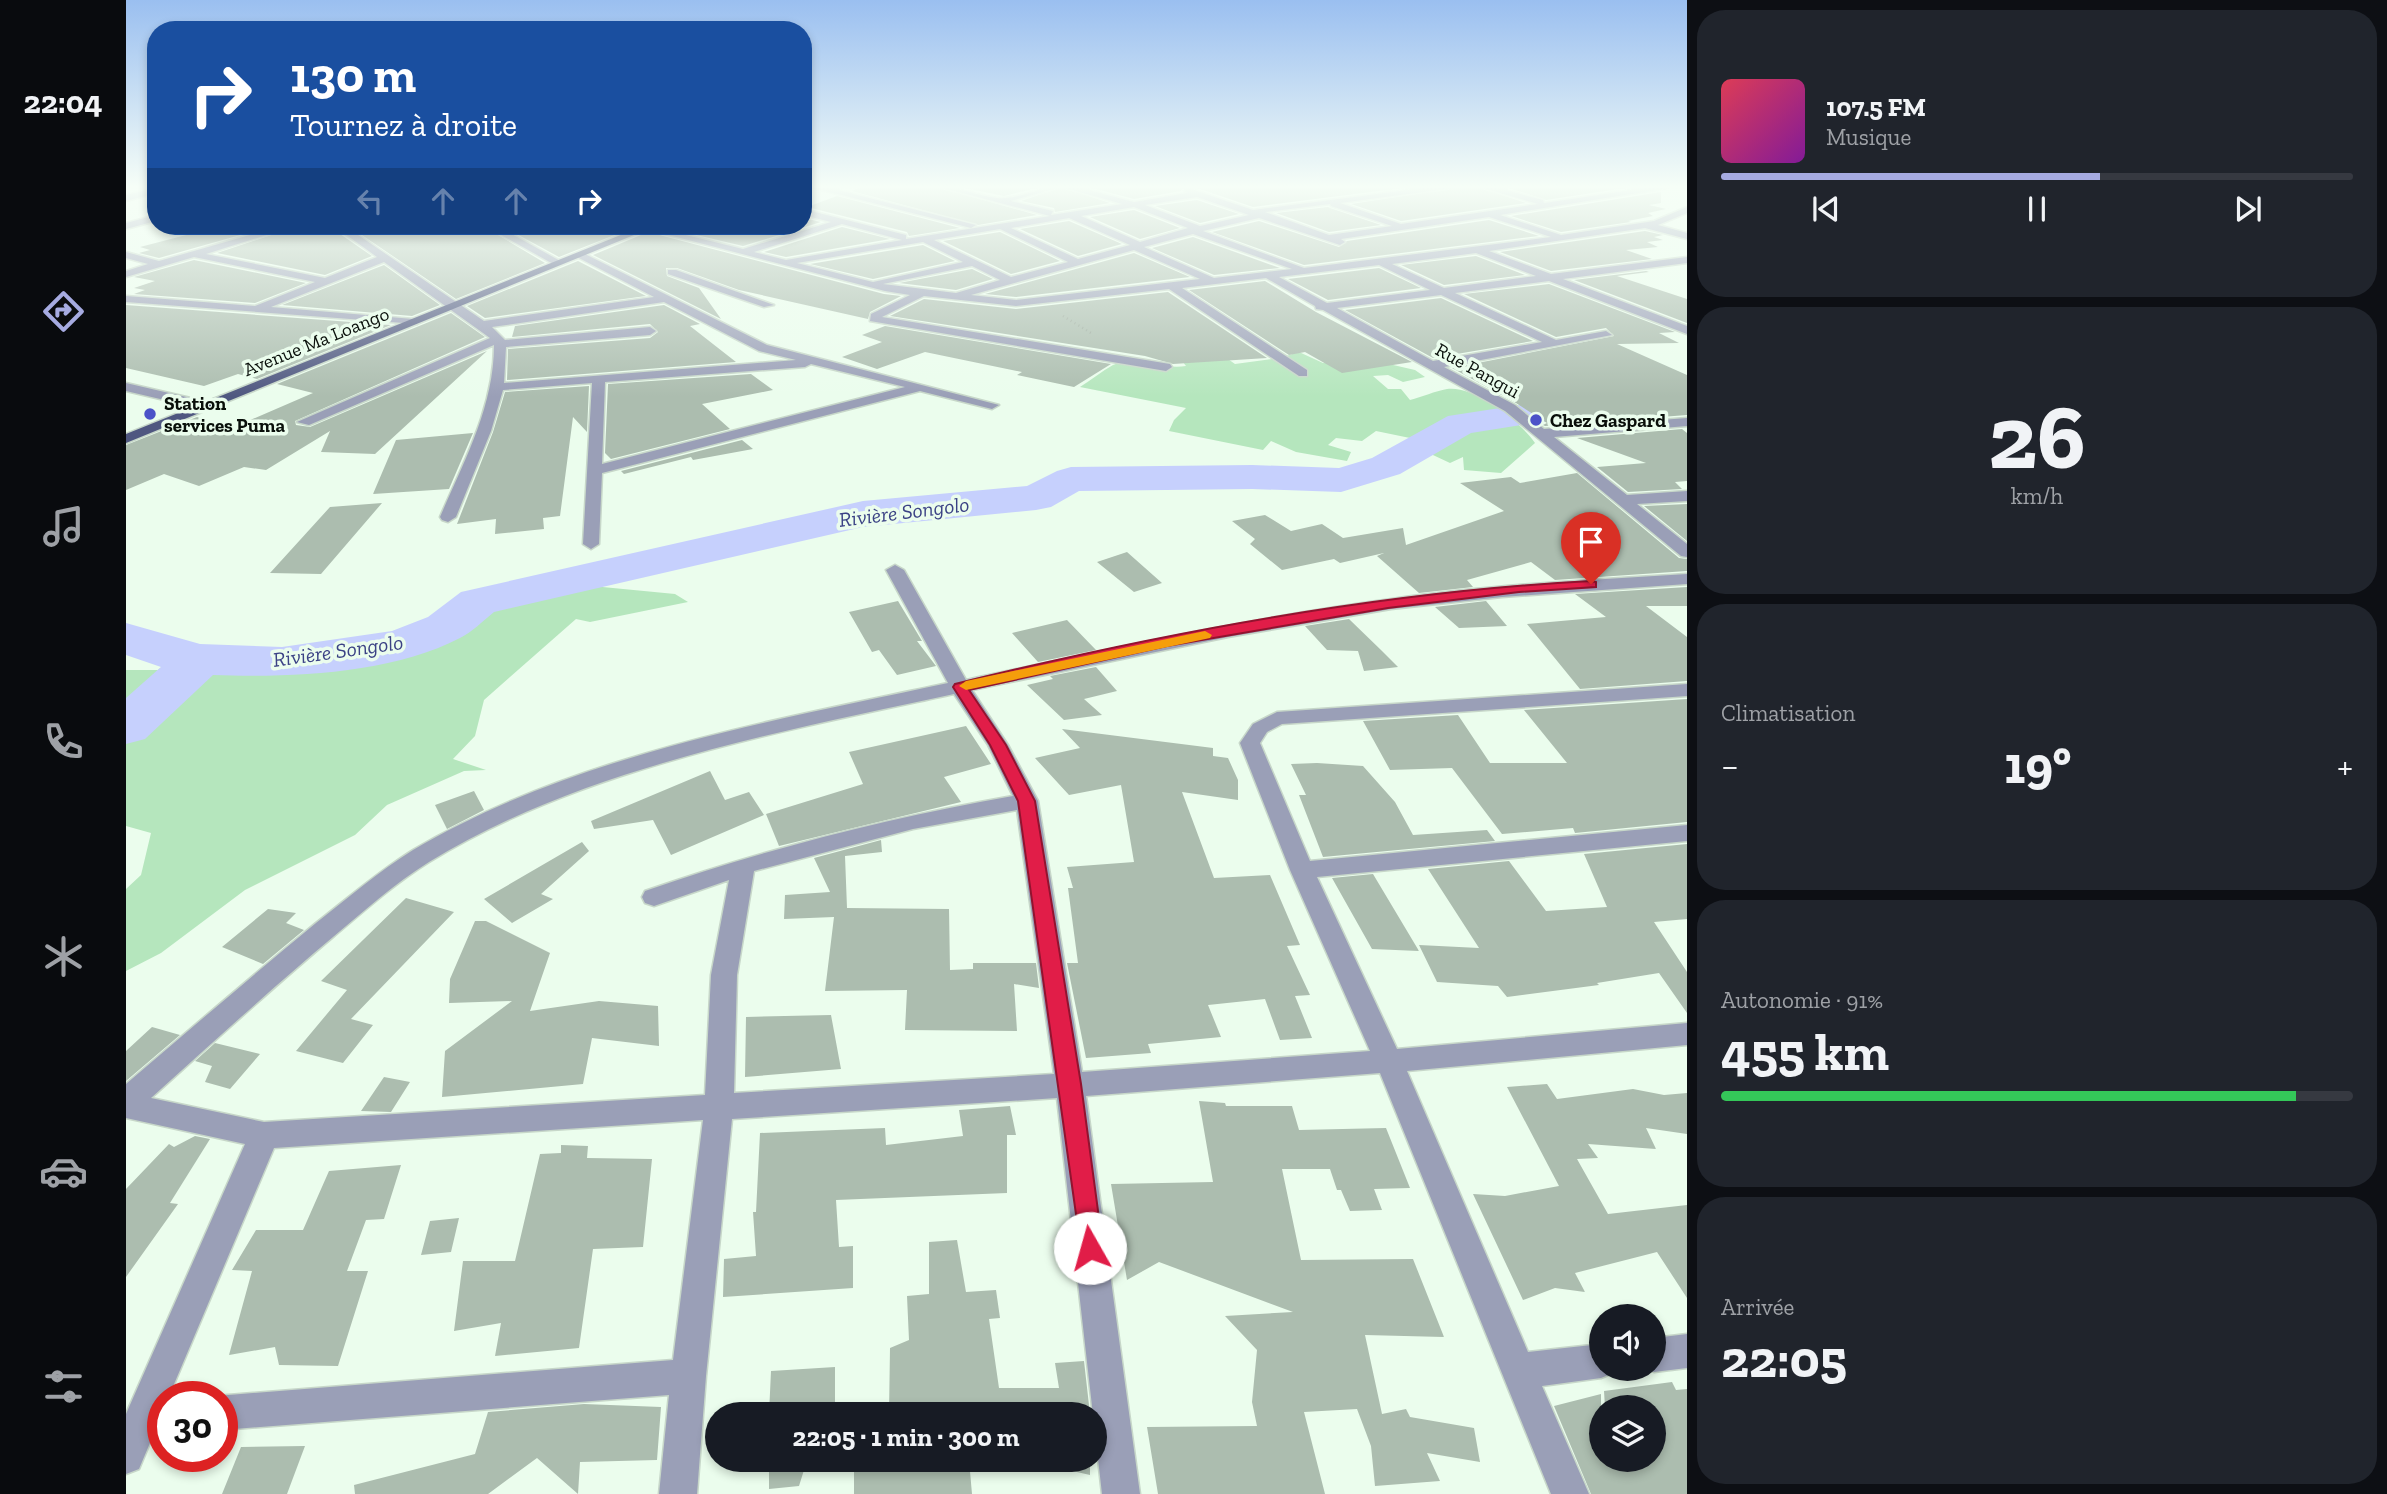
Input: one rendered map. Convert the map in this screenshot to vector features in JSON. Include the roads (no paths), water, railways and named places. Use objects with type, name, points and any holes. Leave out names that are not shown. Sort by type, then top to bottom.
[{"type":"main road","name":"Avenue Ma Loango","points":[[126,439],[574,258]]},
{"type":"street","points":[[137,258],[161,264]]},
{"type":"street","points":[[126,275],[182,258]]},
{"type":"street","points":[[212,258],[326,281]]},
{"type":"street","points":[[253,311],[384,258],[482,325],[499,341],[497,387],[486,425],[448,517]]},
{"type":"street","points":[[549,258],[559,263]]},
{"type":"street","points":[[589,258],[643,279],[669,298],[763,348],[992,405]]},
{"type":"street","points":[[770,258],[869,284],[920,294],[1016,303],[1415,258]]},
{"type":"street","points":[[784,262],[809,258]]},
{"type":"street","points":[[960,258],[1011,281]]},
{"type":"street","points":[[1068,258],[1077,262]]},
{"type":"street","points":[[948,297],[1093,258]]},
{"type":"street","points":[[1162,258],[1212,281]]},
{"type":"street","points":[[1269,258],[1302,270]]},
{"type":"street","points":[[1383,258],[1392,261]]},
{"type":"street","points":[[1498,258],[1687,330]]},
{"type":"street","points":[[1320,307],[1687,260]]},
{"type":"street","points":[[1378,261],[1555,344]]},
{"type":"street","points":[[869,284],[972,263]]},
{"type":"street","points":[[697,265],[666,273],[768,305]]},
{"type":"street","name":"Rue Pangui","points":[[1266,274],[1320,307],[1510,408],[1545,433],[1687,552]]},
{"type":"street","points":[[1172,286],[1303,373]]},
{"type":"street","points":[[920,294],[874,316],[874,319],[1166,367]]},
{"type":"street","points":[[482,325],[669,298]]},
{"type":"street","points":[[126,299],[413,322]]},
{"type":"street","points":[[304,422],[499,341],[650,331]]},
{"type":"street","points":[[1432,365],[1606,335]]},
{"type":"street","points":[[497,387],[816,362]]},
{"type":"street","points":[[591,544],[599,379]]},
{"type":"street","points":[[126,387],[207,406]]},
{"type":"street","points":[[593,471],[920,387]]},
{"type":"street","points":[[1545,433],[1687,422]]},
{"type":"street","points":[[1625,500],[1687,496]]},
{"type":"street","points":[[895,570],[960,687],[998,745],[1027,801],[1070,1084],[1121,1494]]},
{"type":"street","points":[[126,1104],[285,962],[360,901],[431,850],[516,810],[613,772],[845,710],[1167,642],[1388,604],[1519,589],[1687,579]]},
{"type":"street","points":[[1570,1494],[1389,1061],[1302,870],[1251,743],[1260,728],[1277,718],[1687,690]]},
{"type":"street","points":[[654,897],[744,866],[913,821],[1027,801]]},
{"type":"street","points":[[1302,870],[1687,833]]},
{"type":"street","points":[[678,1494],[688,1376],[719,1108],[724,975],[744,866]]},
{"type":"street","points":[[126,1104],[264,1135],[1070,1084],[1389,1061],[1687,1034]]},
{"type":"street","points":[[166,1381],[264,1135]]},
{"type":"street","points":[[1666,1354],[1687,1351]]},
{"type":"street","points":[[1519,1371],[1589,1362]]},
{"type":"street","points":[[238,1411],[688,1376]]},
{"type":"street","points":[[126,1456],[147,1424]]},
{"type":"waterway","name":"Rivière Songolo","points":[[200,659],[282,662],[403,645],[445,627],[478,602],[863,514],[1036,498],[1071,479],[1252,477],[1341,480],[1386,466],[1461,424],[1687,389]]},
{"type":"waterway","name":"Rivière Songolo","points":[[126,638],[171,654],[200,659]]},
{"type":"waterway","points":[[126,727],[200,659]]},
{"type":"place","name":"Station services Puma","points":[[150,414]]},
{"type":"place","name":"Chez Gaspard","points":[[1536,420]]}]
